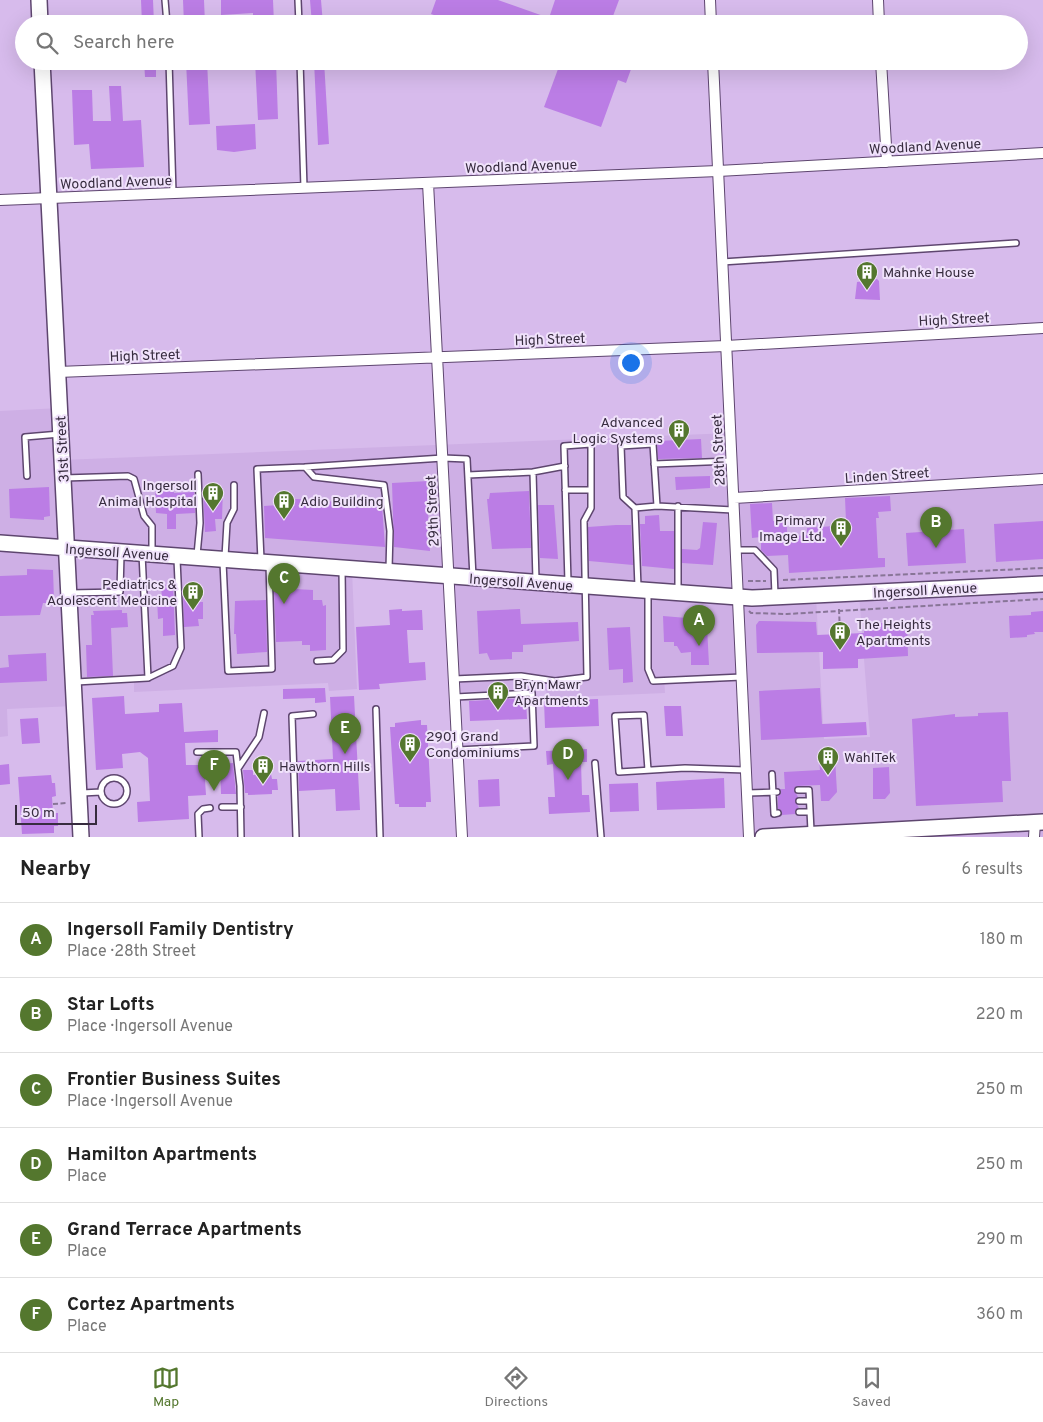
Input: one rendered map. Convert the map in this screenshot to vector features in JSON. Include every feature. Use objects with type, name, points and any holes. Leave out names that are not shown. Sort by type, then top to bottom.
[{"type":"main road","points":[[39,0],[40,15]]},
{"type":"main road","name":"31st Street","points":[[42,70],[81,837]]},
{"type":"main road","name":"Ingersoll Avenue","points":[[0,543],[738,598],[775,598],[838,603],[1043,584]]},
{"type":"main road","points":[[763,837],[887,834],[1037,827]]},
{"type":"street","points":[[710,0],[711,15]]},
{"type":"street","points":[[878,0],[879,15]]},
{"type":"street","name":"28th Street","points":[[713,70],[749,837]]},
{"type":"street","points":[[882,70],[887,162]]},
{"type":"street","name":"Woodland Avenue","points":[[0,200],[718,171],[1043,153]]},
{"type":"street","name":"29th Street","points":[[428,183],[462,837]]},
{"type":"street","name":"High Street","points":[[58,372],[726,346],[1043,328]]},
{"type":"street","name":"Linden Street","points":[[734,498],[1043,479]]},
{"type":"lane","points":[[165,0],[166,15]]},
{"type":"lane","points":[[298,0],[299,15]]},
{"type":"lane","points":[[169,70],[173,193]]},
{"type":"lane","points":[[300,70],[304,188]]},
{"type":"lane","points":[[722,262],[1016,243]]},
{"type":"lane","points":[[27,476],[25,437],[61,434]]},
{"type":"lane","points":[[454,679],[521,676],[554,681],[587,677],[584,521],[591,508],[591,444],[564,446],[568,585]]},
{"type":"lane","points":[[657,506],[653,444],[621,446],[622,497],[635,508],[648,669],[653,681],[742,677]]},
{"type":"lane","points":[[234,485],[234,509],[228,523],[224,560],[228,672],[272,669],[265,563],[257,525],[257,469],[443,458],[467,460],[473,578]]},
{"type":"lane","points":[[654,464],[732,461]]},
{"type":"lane","points":[[468,475],[534,472],[565,466]]},
{"type":"lane","points":[[305,467],[314,477],[384,485],[390,530],[389,572]]},
{"type":"lane","points":[[534,472],[536,583]]},
{"type":"lane","points":[[197,558],[200,523],[198,474]]},
{"type":"lane","points":[[63,478],[128,476],[134,479],[144,516],[152,526],[147,554],[148,678]]},
{"type":"lane","points":[[565,490],[591,490]]},
{"type":"lane","points":[[635,508],[678,506],[734,510]]},
{"type":"lane","points":[[678,506],[678,593]]},
{"type":"lane","points":[[736,550],[755,550],[774,570],[775,598]]},
{"type":"lane","points":[[69,593],[120,592],[121,552]]},
{"type":"lane","points":[[73,682],[148,678],[173,666],[181,648],[176,556]]},
{"type":"lane","points":[[317,661],[333,660],[343,650],[342,569]]},
{"type":"lane","points":[[455,697],[532,693],[534,746],[457,750]]},
{"type":"lane","points":[[376,709],[380,837]]},
{"type":"lane","points":[[239,767],[259,737],[264,713]]},
{"type":"lane","points":[[296,837],[292,716],[313,714]]},
{"type":"lane","points":[[648,770],[644,715],[615,716],[619,772],[685,768],[746,770]]},
{"type":"lane","points":[[197,752],[236,752],[239,767],[241,837]]},
{"type":"lane","points":[[595,763],[601,837]]},
{"type":"lane","points":[[772,774],[776,802],[774,814],[778,814]]},
{"type":"lane","points":[[110,778],[118,779],[126,788],[126,796],[116,804],[108,802],[101,792],[102,784],[110,778]]},
{"type":"lane","points":[[798,790],[809,790],[810,812],[806,835]]},
{"type":"lane","points":[[79,794],[101,792]]},
{"type":"lane","points":[[748,794],[775,792]]},
{"type":"lane","points":[[799,801],[809,801]]},
{"type":"lane","points":[[222,807],[241,807]]},
{"type":"lane","points":[[199,837],[198,814],[203,809],[210,808]]},
{"type":"lane","points":[[799,812],[810,812]]},
{"type":"path","points":[[758,581],[1043,568]]},
{"type":"path","points":[[751,613],[838,603],[1043,599]]},
{"type":"path","points":[[838,603],[840,634]]},
{"type":"path","points":[[53,804],[66,804]]},
{"type":"shaded area","points":[[60,408],[62,460],[731,433],[734,497],[1043,479],[1043,837],[749,837],[742,674],[664,677],[665,693],[547,698],[546,690],[455,692],[449,577],[352,570],[357,689],[329,691],[328,683],[134,692],[134,680],[74,683],[74,706],[7,709],[8,736],[0,737],[0,411]],"holes":[[[859,594],[870,737],[824,739],[816,597]]]},
{"type":"building","points":[[141,0],[153,0],[154,15],[142,15]]},
{"type":"building","points":[[183,0],[204,0],[205,15],[184,15]]},
{"type":"building","points":[[221,0],[273,0],[274,15],[253,15],[253,13],[221,15]]},
{"type":"building","points":[[310,0],[321,0],[322,15],[311,15]]},
{"type":"building","points":[[436,0],[498,0],[540,15],[434,15],[431,14]]},
{"type":"building","points":[[555,0],[619,0],[613,15],[550,15]]},
{"type":"building","points":[[145,70],[156,70],[156,77],[145,77]]},
{"type":"building","points":[[186,70],[207,70],[210,124],[189,125]]},
{"type":"building","points":[[255,70],[276,70],[278,119],[258,120]]},
{"type":"building","points":[[314,70],[325,70],[329,144],[318,145]]},
{"type":"building","points":[[558,70],[631,70],[626,83],[618,80],[601,127],[544,107]]},
{"type":"building","points":[[109,86],[121,86],[123,121],[141,120],[144,167],[91,169],[89,144],[74,145],[72,90],[92,90],[93,121],[111,121]]},
{"type":"building","points":[[255,124],[256,149],[234,152],[217,150],[216,126]]},
{"type":"building","name":"Mahnke House","points":[[877,279],[879,281],[880,300],[855,299],[857,282]]},
{"type":"building","name":"Advanced Logic Systems","points":[[701,439],[702,458],[658,459],[657,441]]},
{"type":"building","points":[[710,476],[710,488],[676,490],[675,477]]},
{"type":"building","points":[[429,481],[429,491],[427,491],[430,551],[394,547],[392,483]]},
{"type":"building","points":[[49,487],[50,516],[44,517],[44,520],[10,518],[9,489]]},
{"type":"building","name":"Ingersoll Animal Hospital","points":[[223,487],[222,519],[215,519],[216,531],[205,532],[203,489]]},
{"type":"building","points":[[174,489],[174,493],[194,492],[195,513],[176,514],[176,529],[167,529],[167,514],[156,513],[155,490]]},
{"type":"building","points":[[529,491],[531,548],[492,549],[487,499],[489,499],[490,493]]},
{"type":"building","points":[[890,496],[891,511],[878,512],[879,518],[876,518],[878,558],[885,558],[885,567],[789,573],[788,555],[767,556],[761,550],[761,537],[752,538],[750,504],[772,503],[773,521],[787,520],[787,537],[807,535],[807,528],[834,526],[834,521],[846,521],[845,498]]},
{"type":"building","points":[[292,500],[382,505],[385,547],[265,538],[264,506],[292,504]]},
{"type":"building","points":[[538,505],[554,505],[558,559],[540,558]]},
{"type":"building","points":[[659,515],[660,531],[674,531],[674,569],[642,566],[640,524],[645,524],[645,516]]},
{"type":"building","points":[[1043,521],[1043,559],[996,562],[994,524]]},
{"type":"building","points":[[703,522],[717,523],[713,565],[682,563],[682,549],[697,550],[700,548]]},
{"type":"building","points":[[631,525],[633,565],[589,561],[588,527]]},
{"type":"building","points":[[964,529],[966,563],[908,566],[906,533]]},
{"type":"building","points":[[27,569],[53,570],[54,600],[46,600],[46,603],[43,603],[40,615],[0,616],[0,576],[27,575]]},
{"type":"building","points":[[161,585],[173,585],[175,635],[163,636],[163,618],[158,619],[157,598],[162,598]]},
{"type":"building","points":[[274,590],[313,590],[313,600],[322,600],[323,606],[326,605],[326,650],[310,651],[310,645],[302,645],[302,641],[276,642]]},
{"type":"building","name":"Pediatrics & Adolescent Medicine","points":[[183,596],[197,596],[198,602],[203,602],[203,619],[198,619],[199,626],[184,627]]},
{"type":"building","points":[[266,600],[267,652],[237,654],[236,634],[234,634],[235,601]]},
{"type":"building","points":[[402,609],[402,611],[422,610],[423,630],[407,630],[409,663],[425,662],[426,680],[379,684],[380,689],[359,690],[356,627],[390,625],[389,610]]},
{"type":"building","points":[[520,609],[521,624],[578,622],[579,641],[523,645],[523,652],[512,652],[512,659],[490,660],[487,653],[479,654],[477,611]]},
{"type":"building","points":[[122,610],[122,613],[127,613],[128,627],[111,628],[113,676],[87,677],[86,645],[92,645],[91,615],[94,615],[93,611]]},
{"type":"building","points":[[1043,611],[1043,632],[1034,632],[1035,634],[1027,635],[1027,637],[1010,638],[1009,616],[1031,615],[1031,612]]},
{"type":"building","points":[[663,616],[687,618],[687,626],[707,626],[709,665],[691,665],[691,652],[681,653],[677,646],[674,646],[674,642],[664,642]]},
{"type":"building","points":[[759,621],[816,622],[817,635],[864,633],[864,624],[907,622],[908,656],[858,659],[858,668],[823,669],[823,652],[757,653],[756,625]]},
{"type":"building","points":[[630,627],[633,682],[623,683],[623,669],[609,670],[607,628]]},
{"type":"building","points":[[46,653],[47,681],[0,683],[0,668],[9,667],[8,655]]},
{"type":"building","points":[[325,688],[326,702],[315,703],[315,698],[283,699],[283,689]]},
{"type":"building","points":[[820,688],[822,724],[866,722],[867,735],[761,740],[759,691]]},
{"type":"building","points":[[124,696],[125,714],[159,712],[159,704],[182,703],[184,732],[218,730],[218,742],[185,743],[186,765],[204,765],[206,795],[188,796],[189,819],[138,822],[137,802],[150,801],[148,758],[140,752],[122,754],[123,768],[96,770],[92,698]]},
{"type":"building","points":[[354,696],[360,810],[336,811],[335,789],[299,791],[298,761],[333,759],[330,697]]},
{"type":"building","name":"Bryn Mawr Apartments","points":[[526,698],[527,719],[470,721],[469,701]]},
{"type":"building","points":[[598,699],[599,726],[545,728],[544,701]]},
{"type":"building","points":[[664,706],[681,706],[683,736],[666,736]]},
{"type":"building","points":[[1008,712],[1011,781],[1002,781],[1003,802],[916,806],[912,719],[955,714],[955,717],[978,716],[978,713]]},
{"type":"building","points":[[38,718],[40,743],[22,744],[20,719]]},
{"type":"building","name":"2901 Grand Condominiums","points":[[421,720],[421,725],[427,725],[431,802],[426,802],[426,807],[399,807],[399,804],[395,804],[390,727],[395,727],[395,723]]},
{"type":"building","points":[[587,749],[587,762],[581,762],[582,795],[589,795],[590,812],[549,814],[548,797],[555,797],[553,764],[547,765],[546,751]]},
{"type":"building","points":[[835,758],[837,792],[829,801],[821,801],[820,785],[796,786],[794,790],[798,797],[795,801],[799,808],[795,810],[795,814],[782,815],[781,810],[778,809],[778,796],[781,794],[780,789],[785,789],[784,772],[820,770],[819,759]]},
{"type":"building","points":[[233,763],[236,794],[221,794],[220,764]]},
{"type":"building","points":[[9,764],[10,784],[0,785],[0,765]]},
{"type":"building","points":[[889,767],[890,793],[885,799],[873,799],[873,768]]},
{"type":"building","name":"Hawthorn Hills","points":[[243,770],[253,770],[253,775],[271,774],[272,779],[277,779],[278,790],[272,790],[272,794],[248,795],[248,793],[245,793]]},
{"type":"building","points":[[51,775],[52,783],[55,783],[56,796],[52,797],[53,813],[58,813],[58,826],[54,826],[54,833],[22,834],[18,777]]},
{"type":"building","points":[[724,778],[725,808],[657,810],[656,782]]},
{"type":"building","points":[[499,779],[500,806],[479,807],[478,780]]},
{"type":"building","points":[[638,783],[639,811],[610,812],[609,784]]},
{"type":"place","name":"Mahnke House","points":[[867,291]]},
{"type":"place","name":"Advanced Logic Systems","points":[[679,449]]},
{"type":"place","name":"Ingersoll Animal Hospital","points":[[213,512]]},
{"type":"place","name":"Adio Building","points":[[284,520]]},
{"type":"place","name":"Primary Image Ltd.","points":[[841,547]]},
{"type":"place","name":"Star Lofts","points":[[936,548]]},
{"type":"place","name":"Frontier Business Suites","points":[[284,604]]},
{"type":"place","name":"Pediatrics & Adolescent Medicine","points":[[193,611]]},
{"type":"place","name":"Ingersoll Family Dentistry","points":[[699,646]]},
{"type":"place","name":"The Heights Apartments","points":[[840,651]]},
{"type":"place","name":"Bryn Mawr Apartments","points":[[498,711]]},
{"type":"place","name":"Grand Terrace Apartments","points":[[345,754]]},
{"type":"place","name":"2901 Grand Condominiums","points":[[410,763]]},
{"type":"place","name":"WahlTek","points":[[828,776]]},
{"type":"place","name":"Hamilton Apartments","points":[[568,780]]},
{"type":"place","name":"Hawthorn Hills","points":[[263,785]]},
{"type":"place","name":"Cortez Apartments","points":[[214,791]]}]
